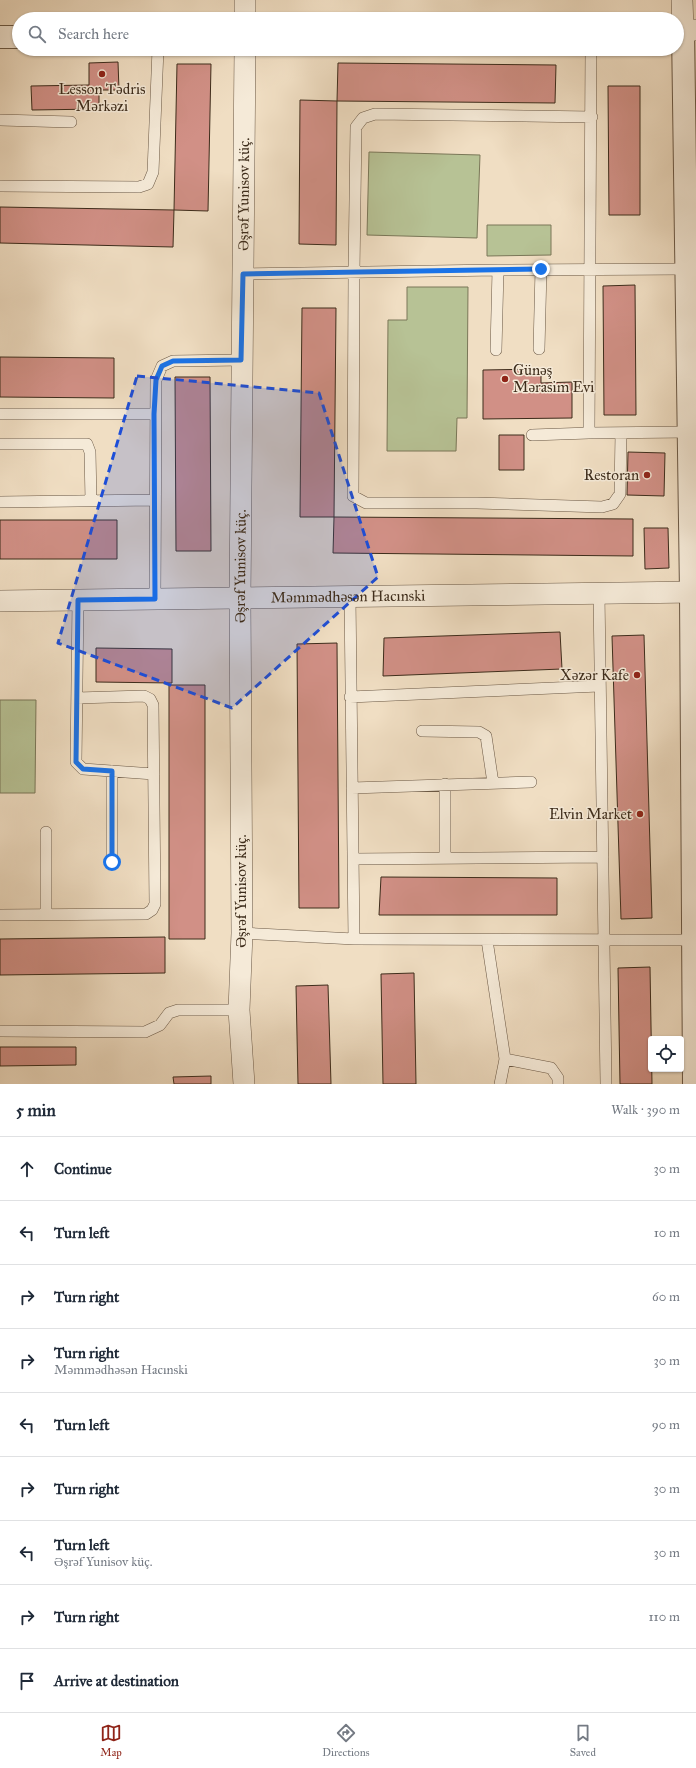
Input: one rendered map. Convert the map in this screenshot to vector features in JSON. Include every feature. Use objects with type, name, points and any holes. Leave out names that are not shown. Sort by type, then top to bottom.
[{"type":"street","points":[[245,0],[245,12]]},
{"type":"street","points":[[682,0],[683,12]]},
{"type":"street","points":[[684,20],[687,269],[692,325],[689,432],[693,592],[694,1084]]},
{"type":"street","points":[[0,36],[12,36]]},
{"type":"street","name":"Əşrəf Yunisov küç.","points":[[244,1084],[239,1010],[242,933],[240,598],[245,56]]},
{"type":"street","name":"Məmmədhəsən Hacınski","points":[[0,601],[693,592]]},
{"type":"lane","points":[[0,186],[139,187],[148,184],[153,172],[158,56]]},
{"type":"lane","points":[[590,433],[591,56]]},
{"type":"lane","points":[[592,118],[375,114],[363,118],[356,127],[354,272],[354,496],[366,503],[477,503],[602,507],[613,504],[620,494],[621,433]]},
{"type":"lane","points":[[0,120],[71,122]]},
{"type":"lane","points":[[243,274],[541,269],[687,269]]},
{"type":"lane","points":[[539,349],[541,269]]},
{"type":"lane","points":[[496,350],[498,270]]},
{"type":"lane","points":[[155,599],[154,414],[156,380],[162,366],[173,361],[241,360]]},
{"type":"lane","points":[[0,414],[154,414]]},
{"type":"lane","points":[[532,434],[689,432]]},
{"type":"lane","points":[[0,444],[87,444],[90,452],[91,501]]},
{"type":"lane","points":[[0,502],[155,500]]},
{"type":"lane","points":[[599,594],[599,686],[606,1084]]},
{"type":"lane","points":[[350,597],[354,939]]},
{"type":"lane","points":[[78,600],[76,762],[83,769],[154,774]]},
{"type":"lane","points":[[350,697],[599,686]]},
{"type":"lane","points":[[0,915],[146,914],[152,910],[155,904],[153,705],[150,699],[144,696],[77,698]]},
{"type":"lane","points":[[422,731],[479,732],[486,736],[493,783]]},
{"type":"lane","points":[[112,771],[112,862]]},
{"type":"lane","points":[[352,788],[530,782]]},
{"type":"lane","points":[[445,784],[446,858]]},
{"type":"lane","points":[[46,832],[46,914]]},
{"type":"lane","points":[[353,859],[603,857]]},
{"type":"lane","points":[[242,933],[354,939],[693,940]]},
{"type":"lane","points":[[487,940],[505,1060],[500,1084]]},
{"type":"lane","points":[[0,1032],[145,1032],[160,1025],[169,1013],[178,1010],[239,1010]]},
{"type":"lane","points":[[505,1060],[551,1068],[558,1078],[558,1084]]},
{"type":"highlighted area","points":[[137,376],[319,393],[378,577],[232,708],[58,643]]},
{"type":"green space","points":[[369,152],[480,155],[477,238],[367,235]]},
{"type":"green space","points":[[487,225],[551,225],[551,255],[487,256]]},
{"type":"green space","points":[[407,287],[468,287],[467,418],[457,418],[456,451],[387,451],[388,320],[407,320]]},
{"type":"green space","points":[[0,700],[36,700],[35,793],[0,793]]},
{"type":"building","points":[[118,62],[119,90],[99,90],[99,109],[32,110],[31,86],[89,85],[89,63]]},
{"type":"building","points":[[338,63],[556,65],[555,103],[337,101]]},
{"type":"building","points":[[177,64],[211,64],[208,211],[174,210]]},
{"type":"building","points":[[608,86],[640,86],[640,215],[609,215]]},
{"type":"building","points":[[300,100],[337,101],[336,245],[299,244]]},
{"type":"building","points":[[0,207],[174,210],[173,247],[0,243]]},
{"type":"building","points":[[635,285],[636,415],[604,415],[603,286]]},
{"type":"building","points":[[302,308],[336,308],[334,517],[300,517]]},
{"type":"building","points":[[0,357],[114,358],[114,398],[0,397]]},
{"type":"building","points":[[541,369],[541,383],[572,382],[572,418],[483,419],[483,370]]},
{"type":"building","points":[[175,377],[210,377],[211,551],[176,551]]},
{"type":"building","points":[[499,435],[524,435],[524,470],[499,470]]},
{"type":"building","points":[[628,452],[665,453],[664,496],[627,495]]},
{"type":"building","points":[[334,517],[633,519],[633,556],[333,553]]},
{"type":"building","points":[[0,520],[117,520],[117,559],[0,559]]},
{"type":"building","points":[[644,528],[668,528],[669,568],[645,569]]},
{"type":"building","points":[[560,632],[562,669],[383,676],[384,638]]},
{"type":"building","points":[[644,635],[652,918],[621,919],[612,636]]},
{"type":"building","points":[[337,643],[339,908],[299,908],[297,644]]},
{"type":"building","points":[[96,648],[172,649],[172,683],[96,682]]},
{"type":"building","points":[[169,685],[205,685],[205,939],[169,939]]},
{"type":"building","points":[[381,877],[557,878],[557,915],[379,915]]},
{"type":"building","points":[[165,937],[165,973],[0,975],[0,939]]},
{"type":"building","points":[[650,967],[651,1036],[648,1036],[648,1072],[652,1072],[652,1084],[620,1084],[618,968]]},
{"type":"building","points":[[414,973],[416,1084],[383,1084],[381,974]]},
{"type":"building","points":[[328,985],[331,1084],[298,1084],[296,986]]},
{"type":"building","points":[[0,1047],[76,1047],[76,1065],[0,1066]]},
{"type":"building","points":[[211,1076],[211,1084],[174,1084],[173,1077]]},
{"type":"place","name":"Lesson Tədris Mərkəzi","points":[[102,74]]},
{"type":"place","name":"Günəş Mərasim Evi","points":[[505,379]]},
{"type":"place","name":"Restoran","points":[[647,475]]},
{"type":"place","name":"Xəzər Kafe","points":[[637,675]]},
{"type":"place","name":"Elvin Market","points":[[640,814]]},
{"type":"route","points":[[112,862],[112,771],[83,769],[76,762],[78,600],[155,599],[154,414],[156,380],[162,366],[173,361],[241,360],[243,274],[541,269]]}]
